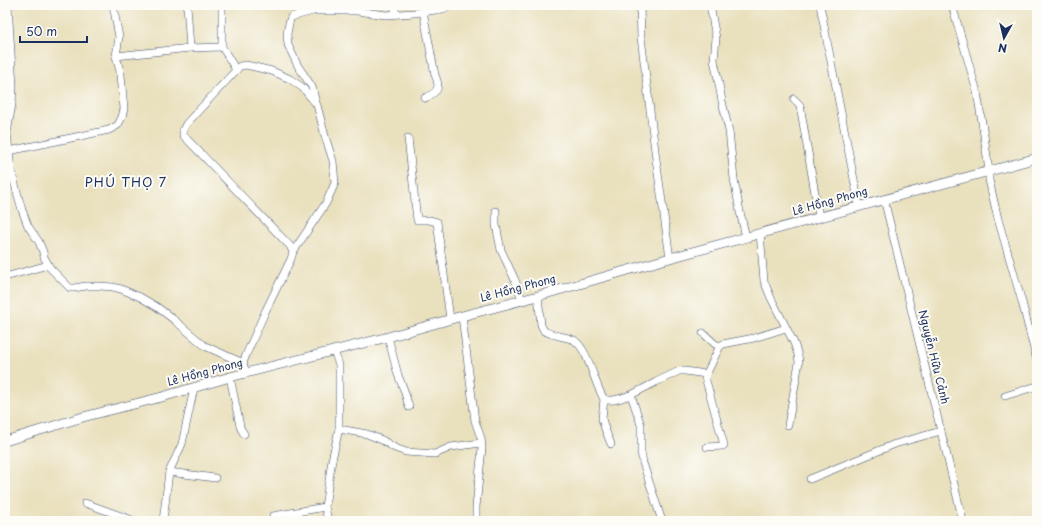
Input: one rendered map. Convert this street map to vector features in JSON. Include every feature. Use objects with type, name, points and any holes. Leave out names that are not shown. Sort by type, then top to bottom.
[{"type":"street","points":[[8,5],[13,86],[11,110],[6,132],[11,170],[28,226],[41,247],[48,265],[70,288],[86,286],[113,287],[140,297],[173,319],[205,346],[243,363]]},
{"type":"street","points":[[9,151],[109,130],[118,125],[124,109],[121,75],[116,56],[119,38],[113,5]]},
{"type":"street","points":[[187,5],[190,48]]},
{"type":"street","points":[[222,5],[222,47],[236,70]]},
{"type":"street","points":[[394,5],[396,14]]},
{"type":"street","points":[[246,373],[243,363],[246,355],[293,252],[326,203],[335,183],[333,161],[312,87],[298,66],[288,45],[287,34],[291,17],[309,9],[313,11],[357,11],[386,15],[443,9],[451,5]]},
{"type":"street","points":[[640,5],[641,37],[670,258]]},
{"type":"street","points":[[710,5],[716,38],[714,60],[729,131],[734,179],[746,237]]},
{"type":"street","points":[[820,5],[859,206]]},
{"type":"street","points":[[952,5],[977,92],[989,171],[989,180],[998,219],[1037,361]]},
{"type":"street","points":[[423,12],[438,85],[434,94],[425,98]]},
{"type":"street","points":[[116,56],[190,48],[222,47]]},
{"type":"street","points":[[293,252],[290,246],[183,135],[183,130],[186,124],[240,66],[246,65],[272,72],[290,79],[303,88],[317,105]]},
{"type":"street","points":[[794,98],[800,105],[819,217]]},
{"type":"street","points":[[408,138],[417,220],[437,222],[450,319]]},
{"type":"street","name":"Lê Hồng Phong","points":[[5,441],[83,417],[230,377],[388,337],[760,233],[1037,158]]},
{"type":"street","name":"Nguyễn Hữu Cảnh","points":[[884,199],[963,521]]},
{"type":"street","points":[[496,212],[496,226],[501,250],[515,280],[522,300]]},
{"type":"street","points":[[760,233],[764,281],[798,355],[799,362],[788,424]]},
{"type":"street","points":[[5,276],[48,265]]},
{"type":"street","points":[[538,296],[541,326],[544,331],[570,339],[580,345],[604,399],[602,419],[611,444]]},
{"type":"street","points":[[462,316],[475,421],[482,448],[476,521]]},
{"type":"street","points":[[707,447],[724,445],[706,382],[706,374],[720,346],[723,344],[754,338],[786,328]]},
{"type":"street","points":[[703,333],[715,344],[720,346]]},
{"type":"street","points":[[388,337],[409,407]]},
{"type":"street","points":[[328,521],[325,507],[332,460],[339,429],[340,365],[334,351]]},
{"type":"street","points":[[604,399],[611,400],[631,395],[679,371],[706,374]]},
{"type":"street","points":[[230,377],[240,429],[244,434]]},
{"type":"street","points":[[1005,396],[1037,386]]},
{"type":"street","points":[[163,521],[169,472],[182,444],[194,388]]},
{"type":"street","points":[[631,395],[641,425],[640,452],[642,463],[662,521]]},
{"type":"street","points":[[339,429],[367,434],[406,452],[435,454],[452,447],[481,443]]},
{"type":"street","points":[[810,479],[895,444],[941,431]]},
{"type":"street","points":[[169,472],[215,478]]},
{"type":"street","points":[[85,502],[135,521]]},
{"type":"street","points":[[273,516],[325,507]]},
{"type":"district","name":"PHÚ THỌ 7","points":[[126,182]]}]
